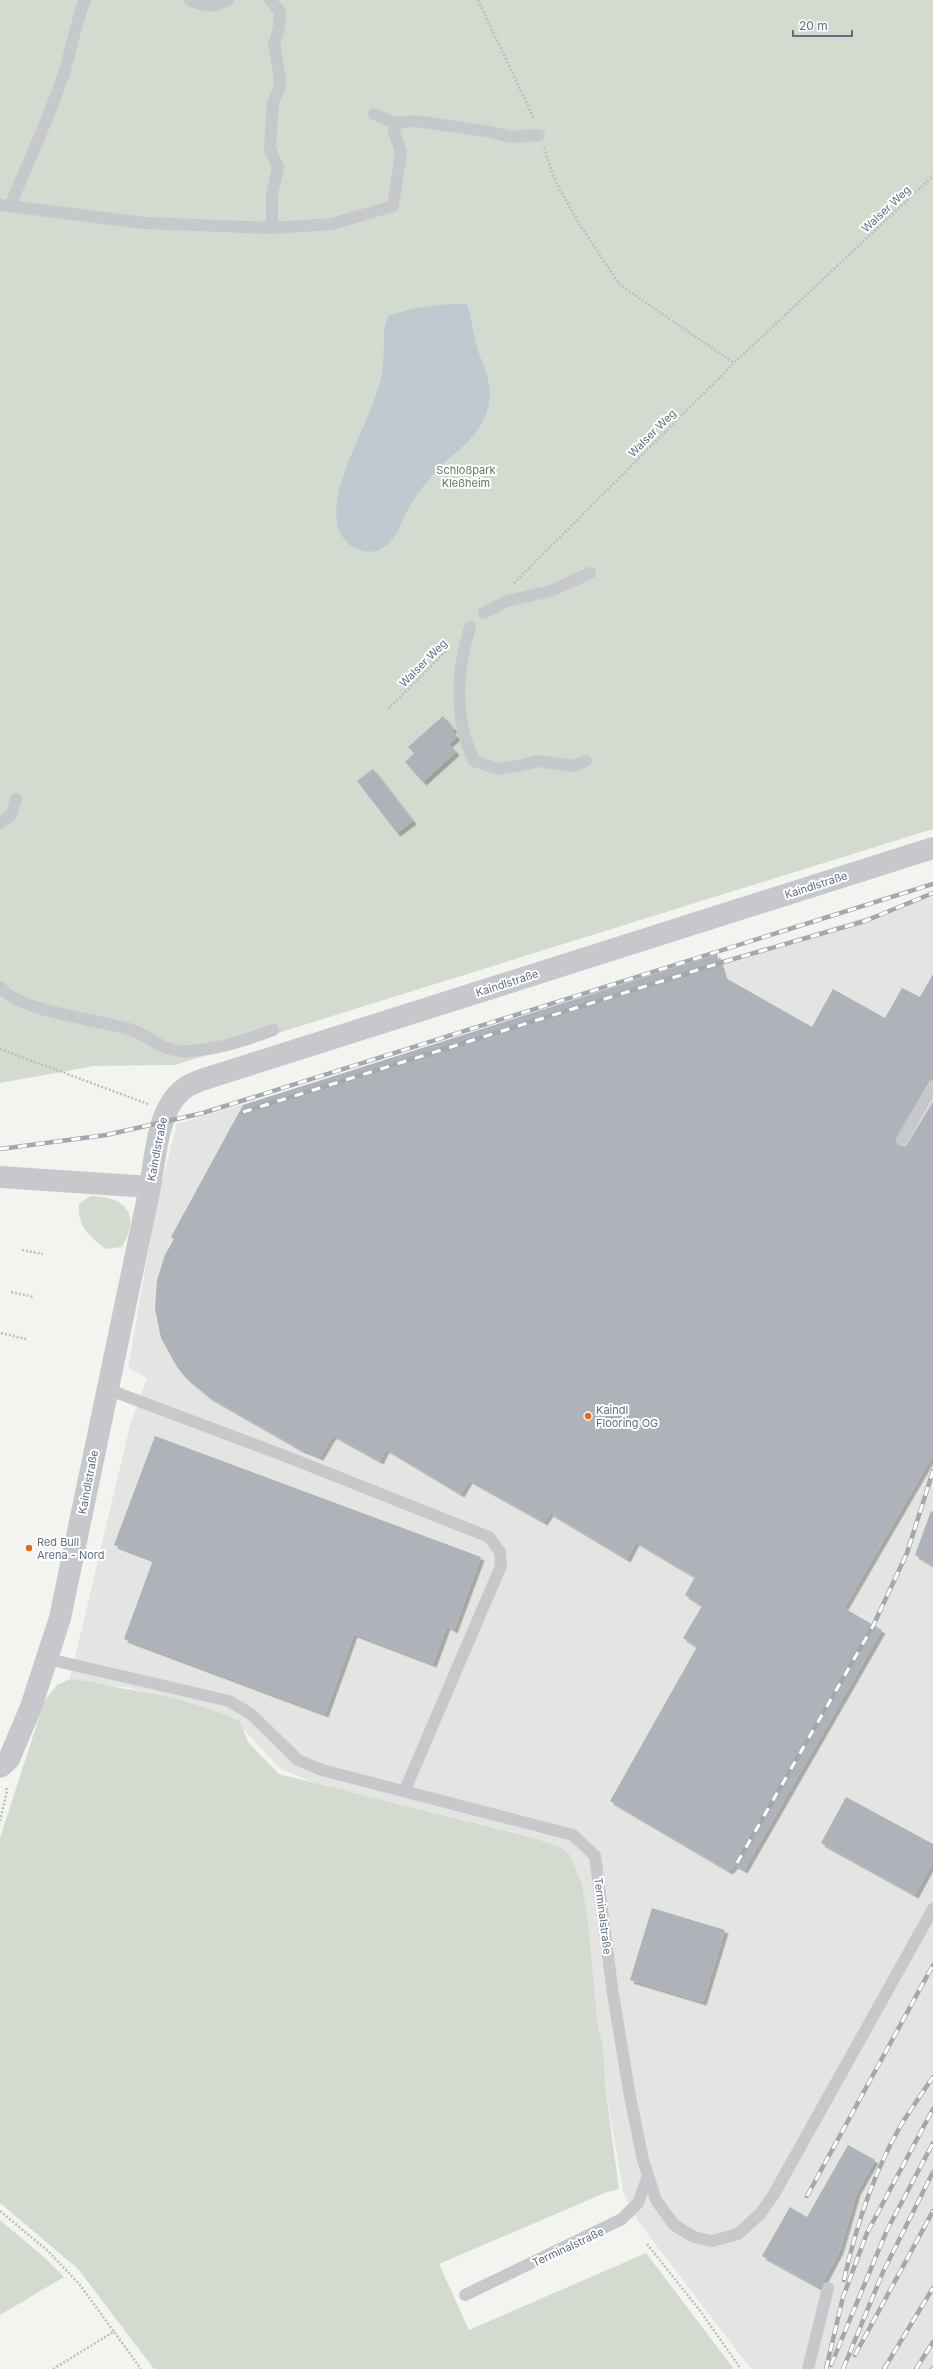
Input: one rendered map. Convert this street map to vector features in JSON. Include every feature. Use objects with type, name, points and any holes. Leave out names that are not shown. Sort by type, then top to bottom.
[{"type":"street","name":"Kaindlstraße","points":[[2,1776],[8,1759],[15,1747],[48,1660],[71,1569],[165,1110],[175,1097],[187,1086],[216,1075],[933,848]]},
{"type":"street","name":"Kaindlstraße","points":[[0,1177],[150,1187]]},
{"type":"lane","points":[[86,0],[76,21],[64,72],[50,114],[5,206],[144,223],[272,228],[332,224],[393,206],[401,152],[394,132],[395,123]]},
{"type":"lane","points":[[190,0],[206,7],[222,4],[228,0]]},
{"type":"lane","points":[[270,0],[280,12],[279,28],[274,45],[280,87],[273,102],[270,148],[278,168],[272,194],[272,228]]},
{"type":"lane","points":[[374,114],[395,123],[415,121],[485,131],[511,138],[539,135]]},
{"type":"lane","points":[[484,613],[507,601],[551,591],[590,573]]},
{"type":"lane","points":[[470,627],[460,664],[458,690],[464,741],[474,761],[498,769],[538,761],[573,766],[586,762]]},
{"type":"lane","points":[[0,823],[12,814],[16,799]]},
{"type":"lane","points":[[0,987],[6,994],[50,1012],[81,1019],[105,1022],[134,1030],[162,1048],[187,1052],[248,1040],[273,1030]]},
{"type":"lane","points":[[902,1140],[933,1086]]},
{"type":"lane","points":[[107,1390],[285,1456],[489,1537],[500,1552],[501,1566],[405,1790]]},
{"type":"lane","name":"Terminalstraße","points":[[48,1660],[229,1701],[251,1714],[298,1760],[322,1770],[405,1790],[573,1835],[595,1856],[613,1994],[629,2090],[643,2160],[656,2200],[674,2225],[694,2237],[712,2241],[738,2234],[760,2214],[774,2194],[933,1909]]},
{"type":"lane","name":"Terminalstraße","points":[[465,2295],[622,2219],[638,2203],[648,2176]]},
{"type":"lane","points":[[808,2369],[828,2288]]},
{"type":"path","points":[[478,0],[515,76],[559,188],[580,225],[620,285],[734,362]]},
{"type":"path","name":"Walser Weg","points":[[512,585],[734,362],[933,176]]},
{"type":"path","name":"Walser Weg","points":[[388,709],[448,649]]},
{"type":"path","points":[[0,1049],[165,1110]]},
{"type":"path","points":[[22,1250],[42,1254]]},
{"type":"path","points":[[11,1292],[34,1297]]},
{"type":"path","points":[[1,1333],[26,1339]]},
{"type":"path","points":[[0,1821],[7,1791],[2,1776]]},
{"type":"path","points":[[0,2211],[48,2251],[80,2285],[115,2331],[141,2369]]},
{"type":"path","points":[[647,2244],[701,2312],[741,2369]]},
{"type":"path","points":[[53,2369],[115,2331]]},
{"type":"shaded area","points":[[448,304],[467,304],[477,348],[488,377],[490,393],[486,415],[474,435],[439,468],[421,489],[410,505],[399,530],[393,539],[384,547],[376,551],[361,551],[353,547],[341,535],[336,518],[338,499],[350,457],[380,384],[384,359],[384,333],[389,315],[416,308]]},
{"type":"shaded area","points":[[933,897],[933,2369],[751,2369],[649,2236],[632,2211],[623,2191],[566,1858],[350,1798],[281,1769],[237,1723],[128,1687],[69,1683],[130,1425],[147,1378],[128,1368],[157,1202],[177,1124]]},
{"type":"green space","name":"Schloßpark Kleßheim","points":[[0,0],[933,0],[933,829],[175,1065],[94,1066],[0,1083]]},
{"type":"green space","points":[[91,1196],[113,1200],[121,1204],[127,1210],[130,1217],[130,1225],[128,1235],[122,1247],[105,1249],[85,1230],[80,1219],[79,1204]]},
{"type":"green space","points":[[70,1679],[90,1681],[181,1700],[210,1709],[239,1721],[249,1743],[279,1774],[533,1838],[560,1847],[570,1855],[582,1885],[588,1920],[597,2020],[603,2048],[605,2086],[619,2189],[607,2192],[439,2264],[469,2330],[646,2253],[734,2369],[154,2369],[78,2269],[0,2203],[0,1838],[44,1702],[57,1685]]},
{"type":"green space","points":[[0,2220],[43,2256],[64,2277],[0,2315]]},
{"type":"building","points":[[443,716],[454,729],[452,731],[457,737],[449,744],[456,752],[423,782],[405,762],[414,753],[408,747]]},
{"type":"building","points":[[373,769],[413,821],[397,833],[357,781]]},
{"type":"building","name":"Kaindl Flooring OG","points":[[717,954],[724,977],[812,1027],[833,989],[885,1018],[902,988],[920,997],[933,974],[933,1079],[926,1082],[895,1140],[898,1146],[906,1146],[933,1101],[933,1455],[844,1608],[882,1630],[744,1870],[735,1865],[729,1871],[610,1801],[697,1647],[683,1638],[702,1606],[685,1595],[695,1577],[636,1542],[627,1559],[550,1513],[544,1522],[469,1480],[461,1494],[386,1449],[380,1461],[333,1435],[320,1457],[300,1449],[209,1397],[186,1378],[177,1367],[161,1338],[155,1309],[157,1280],[165,1255],[174,1239],[171,1237],[243,1105]]},
{"type":"building","points":[[155,1436],[481,1557],[454,1630],[447,1626],[433,1664],[354,1634],[325,1714],[124,1639],[153,1560],[114,1545]]},
{"type":"building","points":[[931,1511],[933,1512],[933,1566],[915,1555]]},
{"type":"building","points":[[846,1797],[933,1844],[933,1862],[915,1895],[821,1843]]},
{"type":"building","points":[[652,1908],[725,1930],[703,2002],[630,1980]]},
{"type":"building","points":[[848,2145],[875,2160],[857,2192],[840,2250],[820,2288],[762,2256],[790,2207],[807,2217]]},
{"type":"railway","points":[[0,1149],[106,1135],[203,1113],[933,884]]},
{"type":"railway","points":[[243,1112],[723,962],[865,921],[933,893]]},
{"type":"railway","points":[[737,1863],[873,1626],[907,1553],[933,1471]]},
{"type":"railway","points":[[807,2196],[933,1965]]},
{"type":"railway","points":[[844,2280],[866,2201],[882,2162],[901,2125],[933,2077]]},
{"type":"railway","points":[[826,2369],[843,2297],[867,2233],[933,2109]]},
{"type":"railway","points":[[831,2365],[887,2230],[933,2143]]},
{"type":"railway","points":[[843,2369],[883,2272],[933,2172]]},
{"type":"railway","points":[[855,2355],[933,2211]]},
{"type":"railway","points":[[884,2369],[933,2288]]},
{"type":"railway","points":[[916,2369],[933,2342]]},
{"type":"place","name":"Kaindl Flooring OG","points":[[588,1416]]},
{"type":"place","name":"Red Bull Arena - Nord","points":[[29,1548]]}]
